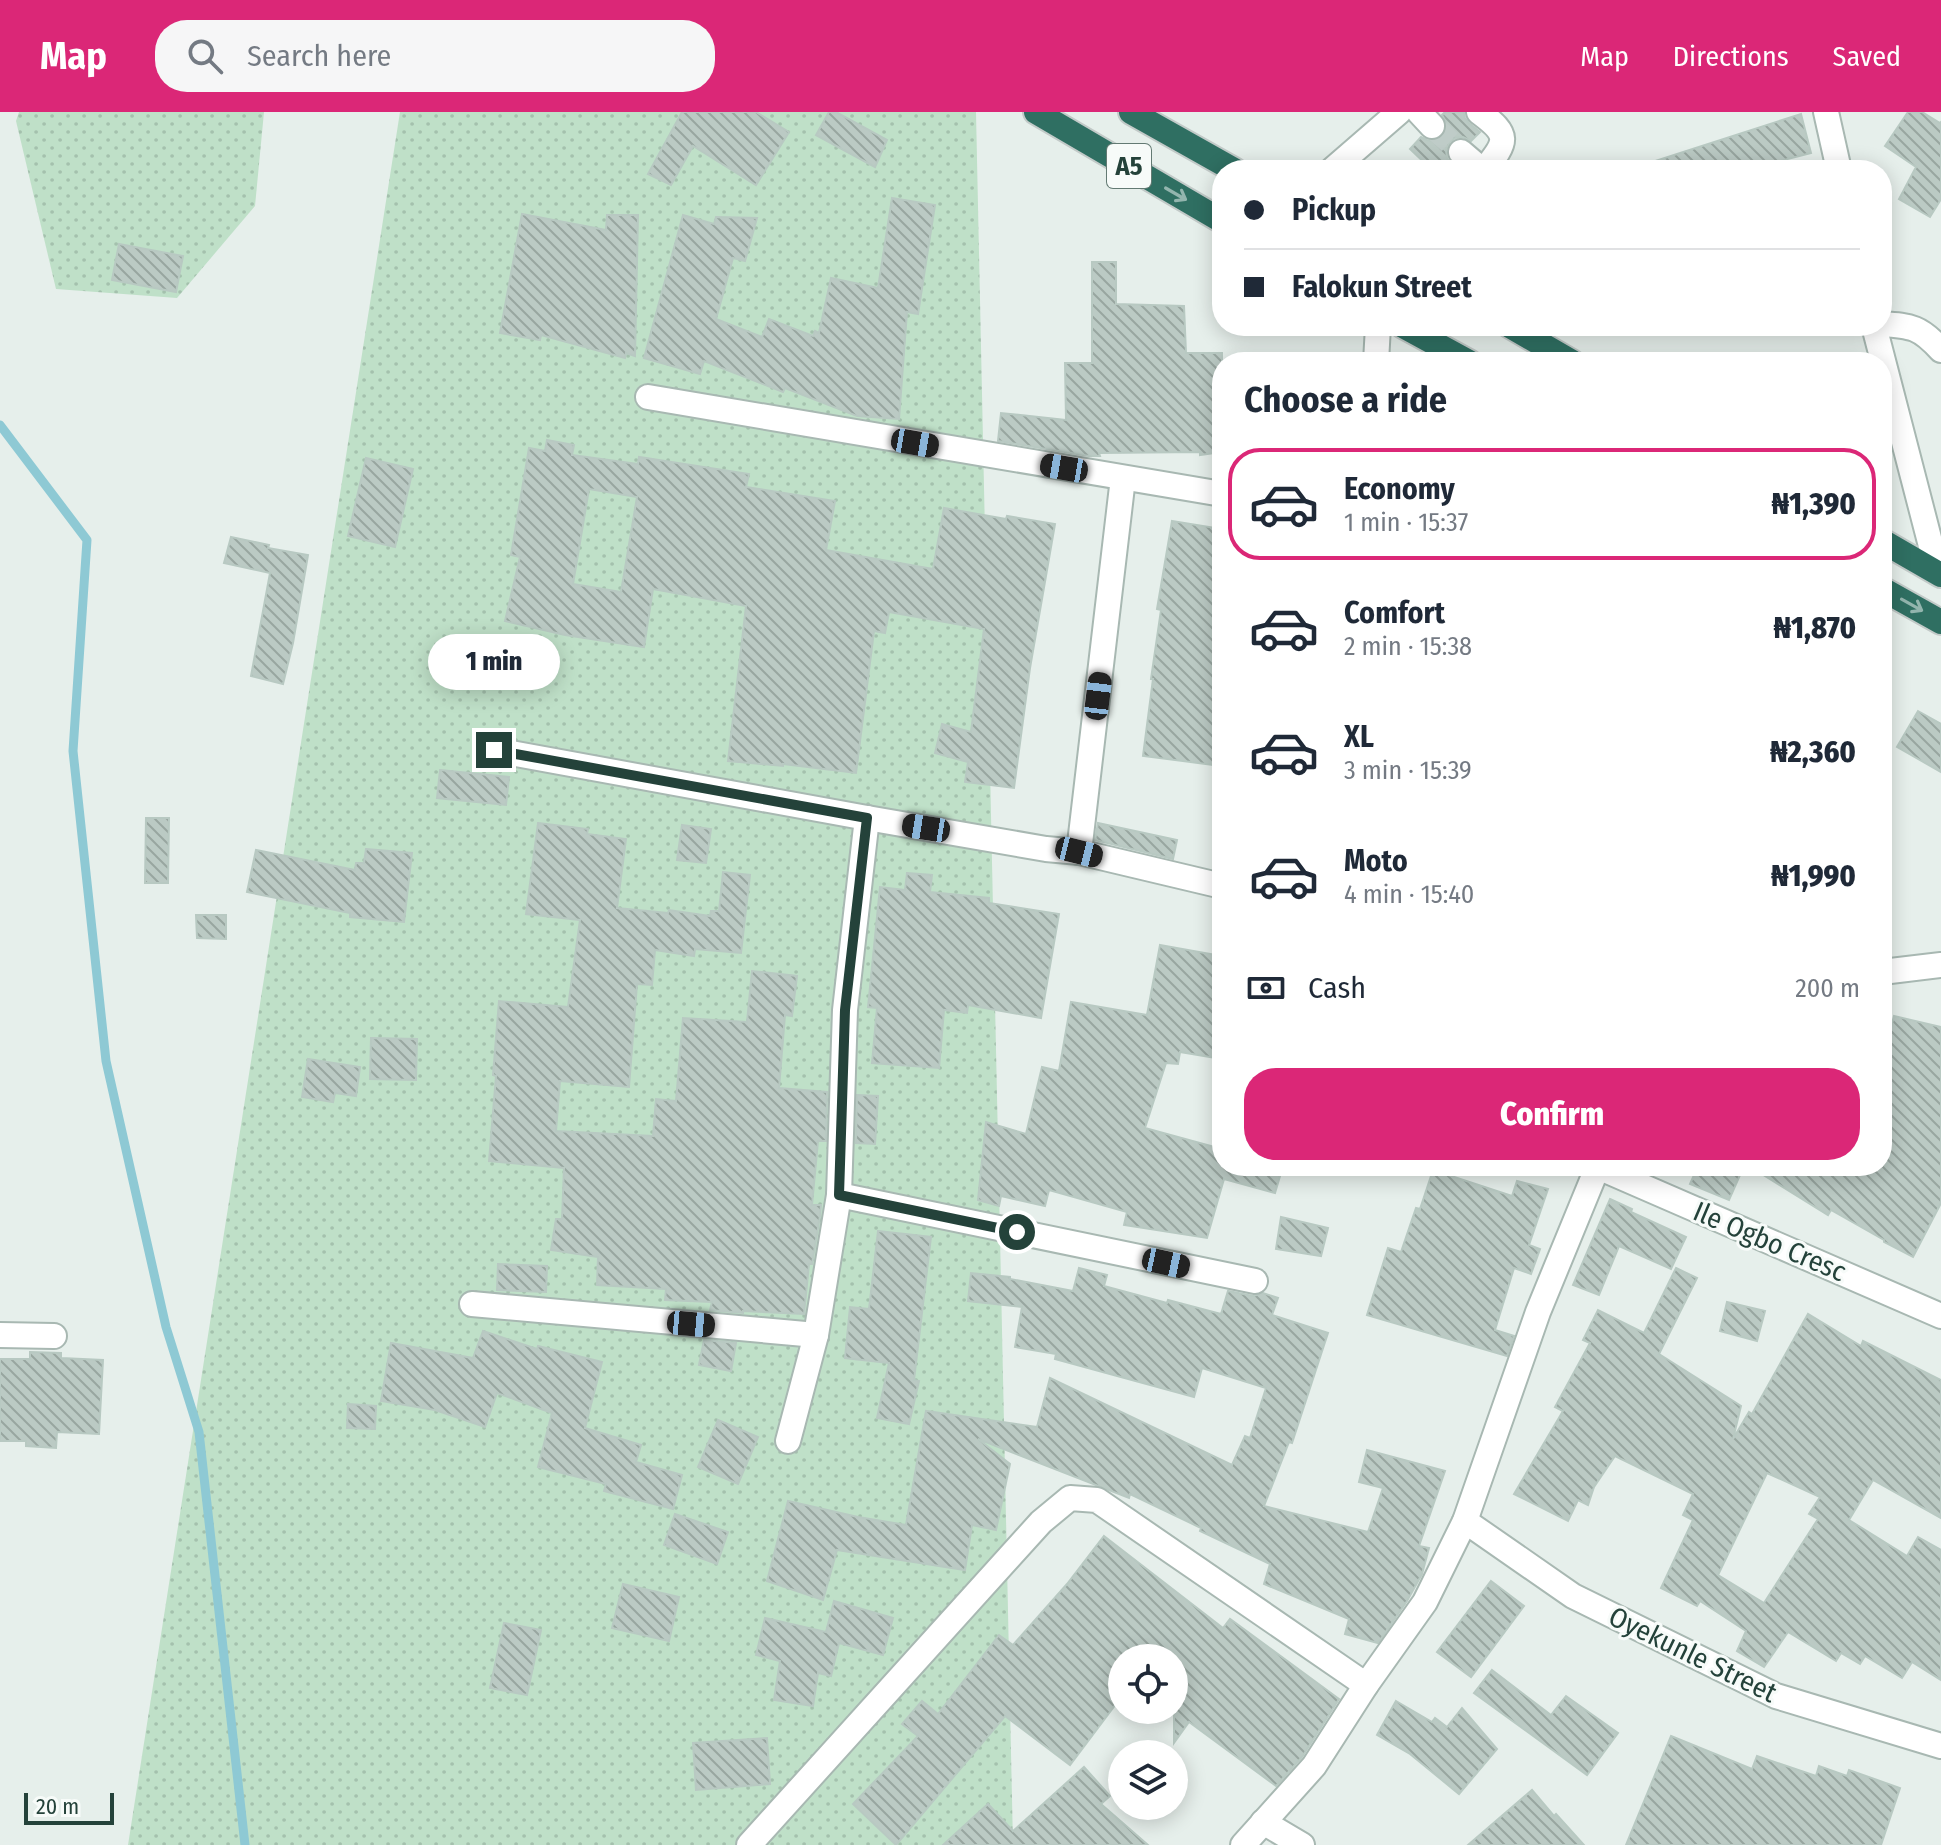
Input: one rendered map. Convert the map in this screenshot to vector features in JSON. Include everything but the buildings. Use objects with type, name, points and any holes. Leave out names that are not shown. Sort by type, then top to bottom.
[{"type":"highway","name":"A5","points":[[1036,112],[1212,215]]},
{"type":"highway","name":"A5","points":[[1131,112],[1216,160]]},
{"type":"highway","points":[[1421,336],[1451,352]]},
{"type":"highway","points":[[1527,336],[1555,352]]},
{"type":"highway","points":[[1892,547],[1939,574]]},
{"type":"highway","points":[[1892,595],[1941,622]]},
{"type":"street","points":[[1344,160],[1399,112]]},
{"type":"street","points":[[1479,112],[1498,126],[1502,135],[1500,150],[1492,160]]},
{"type":"street","points":[[1826,112],[1837,160]]},
{"type":"street","points":[[1461,152],[1471,160]]},
{"type":"street","points":[[1892,325],[1913,326],[1941,350]]},
{"type":"street","points":[[1892,379],[1931,495],[1939,574]]},
{"type":"street","points":[[648,397],[1212,492]]},
{"type":"street","points":[[1079,852],[1123,478]]},
{"type":"street","points":[[494,750],[867,818],[1079,852],[1212,884]]},
{"type":"street","points":[[788,1441],[816,1335],[839,1195],[845,1010],[867,818]]},
{"type":"street","points":[[1892,971],[1941,965]]},
{"type":"street","points":[[1243,1845],[1314,1766],[1425,1602],[1465,1521],[1538,1312],[1594,1176]]},
{"type":"street","name":"Ile Ogbo Cresc","points":[[1621,1176],[1941,1316]]},
{"type":"street","points":[[839,1195],[1255,1281]]},
{"type":"street","points":[[472,1304],[816,1335]]},
{"type":"street","points":[[0,1335],[54,1336]]},
{"type":"street","points":[[749,1845],[1041,1522],[1070,1498],[1097,1500],[1366,1685]]},
{"type":"street","name":"Oyekunle Street","points":[[1465,1521],[1573,1596],[1776,1696],[1941,1746]]},
{"type":"street","points":[[1263,1822],[1302,1845]]},
{"type":"green space","points":[[19,112],[264,112],[255,206],[177,298],[56,289],[16,121]]},
{"type":"green space","points":[[400,112],[976,112],[1013,1845],[128,1845]]},
{"type":"waterway","points":[[0,425],[87,540],[73,751],[106,1061],[166,1327],[199,1432],[245,1845]]},
{"type":"tunnel","points":[[1432,126],[1461,152]]},
{"type":"route","points":[[494,750],[867,818],[845,1010],[839,1195],[1017,1232]]}]
